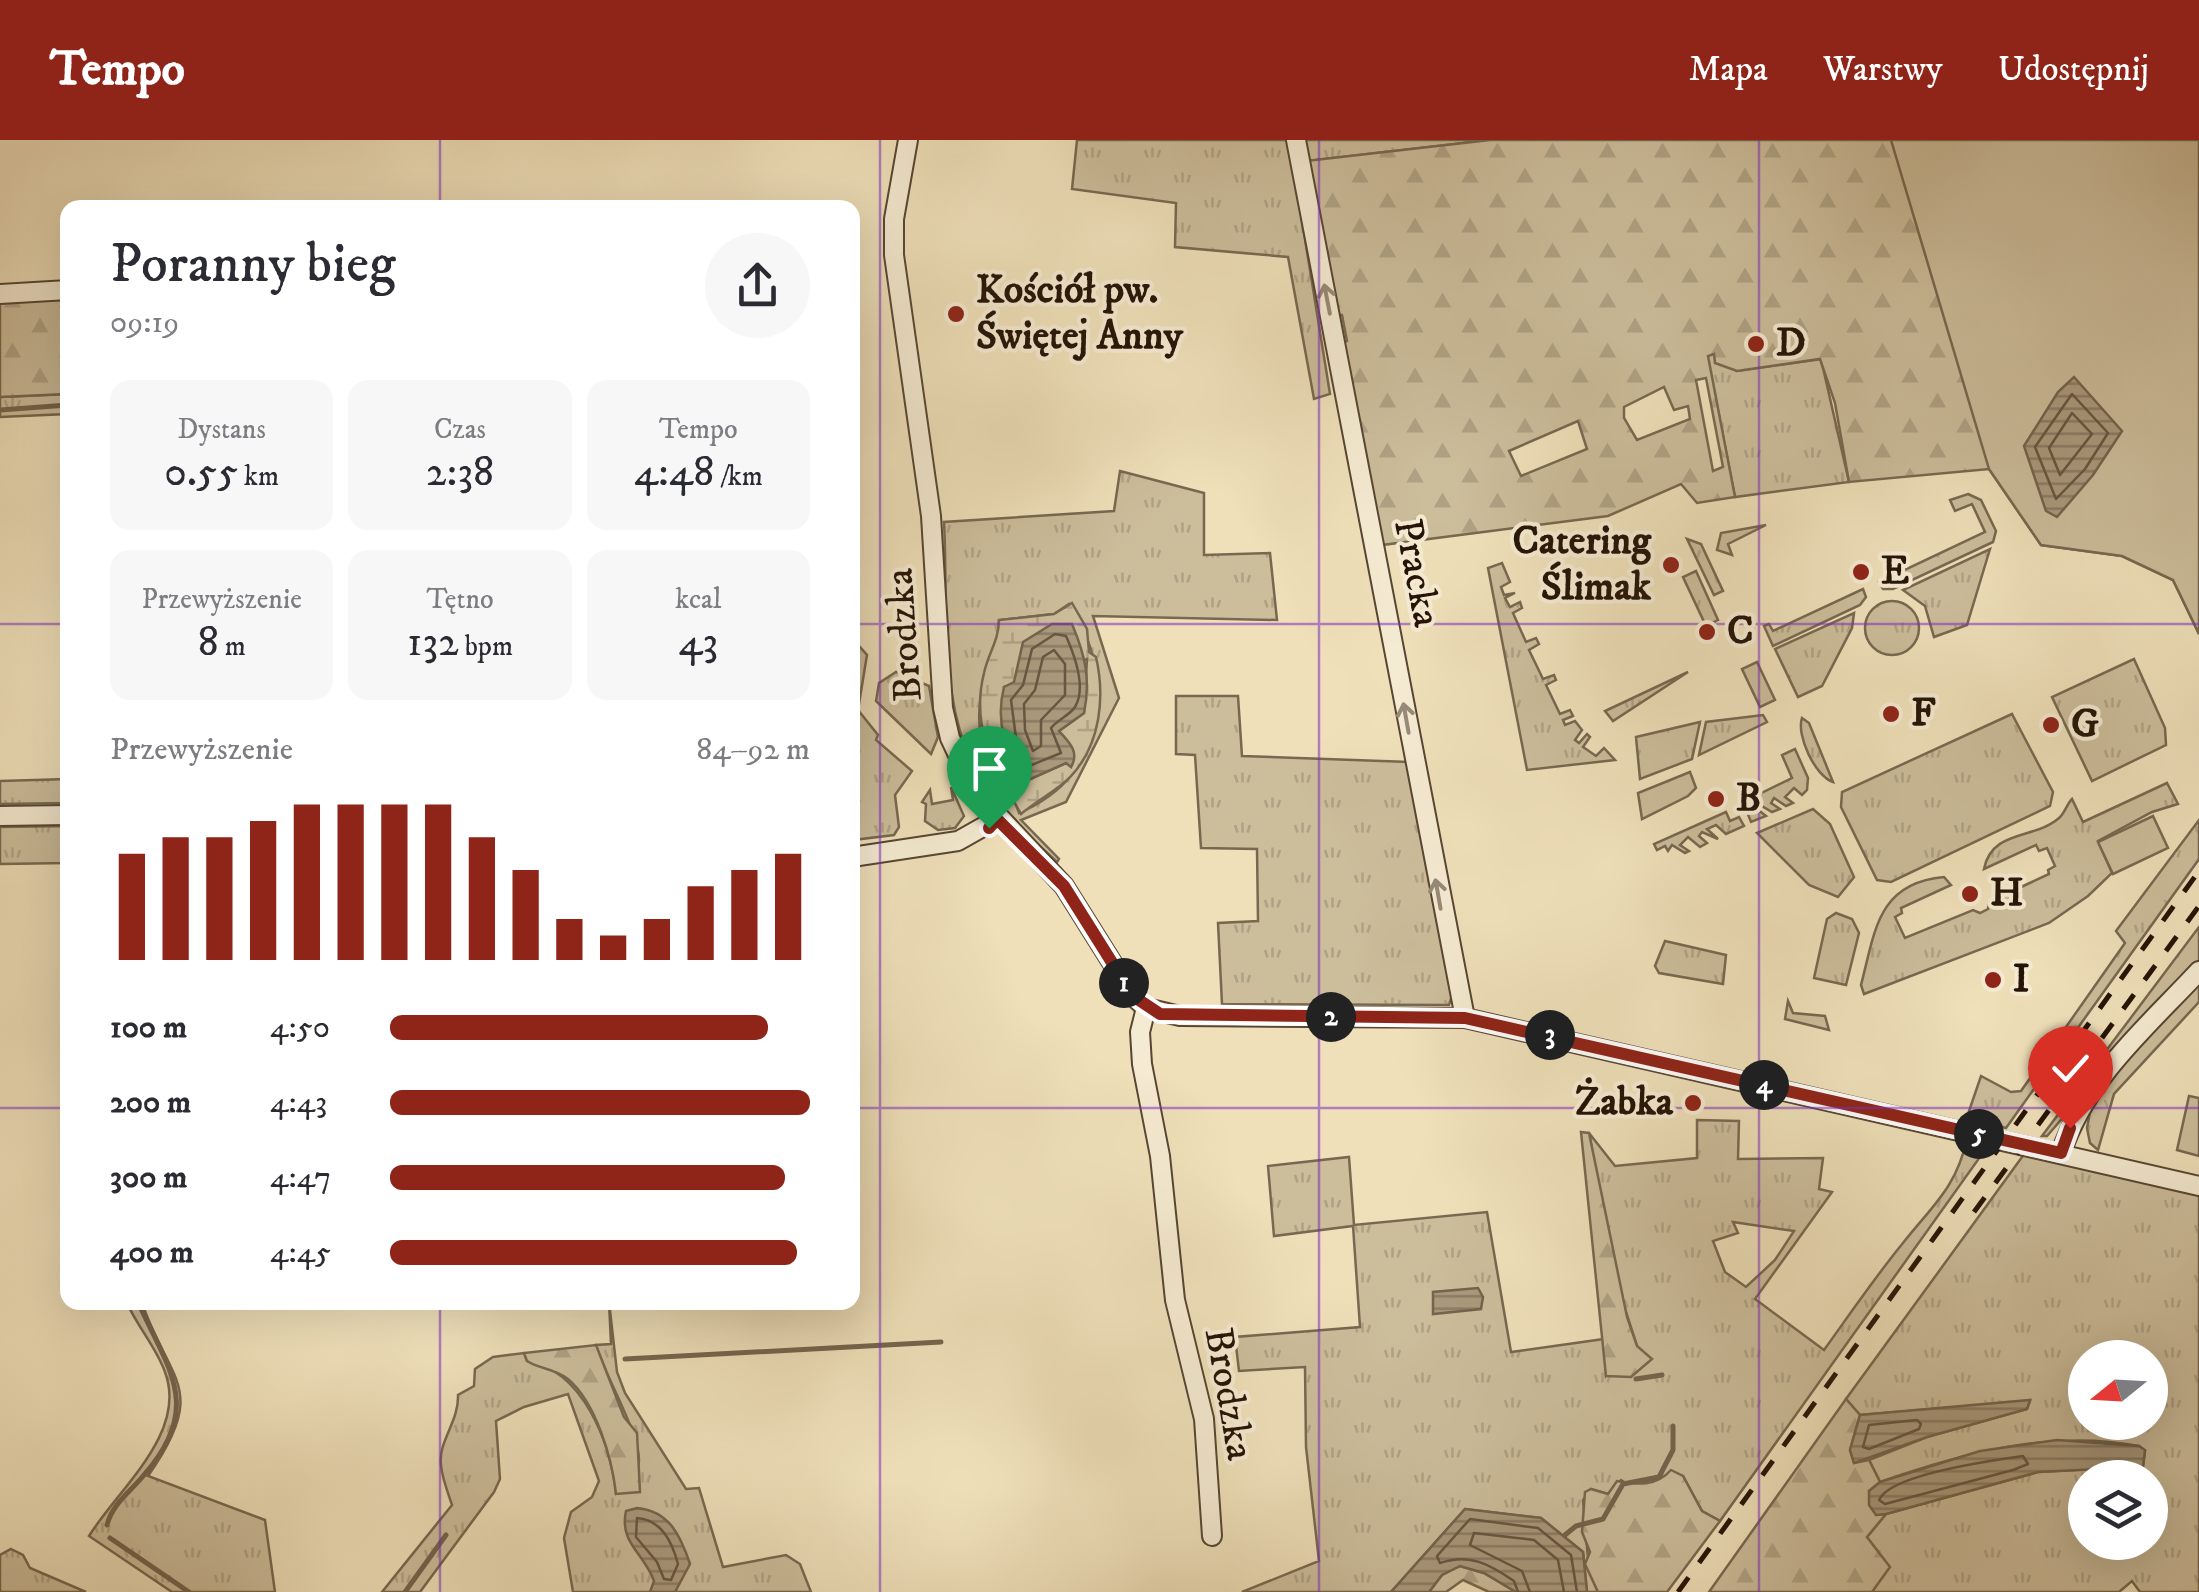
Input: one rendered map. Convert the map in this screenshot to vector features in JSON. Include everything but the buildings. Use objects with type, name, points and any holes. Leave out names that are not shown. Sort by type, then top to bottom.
[{"type":"street","name":"Brodzka","points":[[908,140],[894,219],[894,255],[932,516],[942,708],[960,763],[997,819],[1064,886],[1133,996],[1146,1008],[1140,1032],[1142,1062],[1165,1191],[1175,1300],[1204,1419],[1212,1536]]},
{"type":"street","name":"Pracka","points":[[1296,140],[1456,973],[1464,996],[1465,1018]]},
{"type":"street","points":[[0,294],[60,290]]},
{"type":"street","points":[[0,816],[60,815]]},
{"type":"street","points":[[860,856],[958,841],[997,819]]},
{"type":"street","points":[[2061,1153],[2078,1111],[2099,1079],[2199,971]]},
{"type":"street","points":[[1146,1008],[1180,1016],[1465,1018],[2199,1186]]},
{"type":"green space","points":[[1077,140],[1289,140],[1330,394],[1314,399],[1288,257],[1175,247],[1176,203],[1072,189]]},
{"type":"green space","points":[[1302,140],[1490,140],[1306,161]]},
{"type":"green space","points":[[1490,140],[2199,140],[2199,634],[2173,580],[2122,556],[2041,545],[1989,469],[1849,482],[1835,403],[1820,359],[1737,371],[1715,363],[1714,354],[1708,356],[1735,497],[1697,503],[1681,484],[1608,516],[1382,545],[1342,343],[1347,341],[1342,315],[1337,315],[1306,161]],"holes":[[[1706,378],[1723,467],[1713,471],[1696,380]],[[1664,387],[1674,410],[1688,406],[1690,419],[1637,440],[1624,418],[1624,407]],[[1578,421],[1587,449],[1521,476],[1509,451]]]},
{"type":"green space","points":[[1891,140],[2199,140],[2199,634],[2173,580],[2122,556],[2041,545],[1989,469]]},
{"type":"green space","points":[[60,296],[60,394],[0,397],[0,299]]},
{"type":"green space","points":[[1714,354],[1737,371],[1821,359],[1849,482],[1735,497],[1707,355]]},
{"type":"green space","points":[[60,394],[60,414],[0,417],[0,397]]},
{"type":"green space","points":[[1120,471],[1204,493],[1204,555],[1270,553],[1277,620],[1093,616],[1119,698],[1066,802],[1021,820],[1059,859],[1057,862],[995,801],[971,761],[959,730],[948,661],[944,522],[1114,511]],"holes":[[[1069,604],[1085,633],[1099,693],[1088,750],[1072,774],[1049,796],[1019,813],[984,746],[979,719],[999,620],[1054,614]]]},
{"type":"green space","points":[[1968,494],[1981,500],[1996,531],[1993,542],[1893,589],[1883,589],[1879,582],[1985,532],[1972,504],[1955,511],[1950,500]]},
{"type":"green space","points":[[1766,525],[1728,544],[1732,555],[1717,550],[1721,533]]},
{"type":"green space","points":[[1687,539],[1701,544],[1723,591],[1714,595]]},
{"type":"green space","points":[[1990,549],[1967,625],[1934,637],[1925,606],[1903,590]]},
{"type":"green space","points":[[1502,563],[1510,582],[1501,587],[1504,595],[1515,593],[1505,598],[1510,607],[1520,602],[1522,608],[1513,613],[1526,642],[1536,638],[1539,644],[1529,650],[1543,679],[1554,675],[1556,680],[1546,685],[1560,714],[1570,710],[1573,716],[1563,720],[1565,725],[1575,721],[1582,730],[1575,740],[1579,743],[1587,734],[1590,737],[1583,747],[1596,756],[1604,748],[1615,760],[1527,770],[1488,568]]},
{"type":"green space","points":[[1696,571],[1718,620],[1706,626],[1683,577]]},
{"type":"green space","points":[[1863,589],[1866,597],[1860,605],[1773,646],[1764,626],[1769,624],[1773,631]]},
{"type":"green space","points":[[1892,601],[1911,609],[1919,628],[1911,647],[1892,655],[1873,647],[1865,628],[1873,609]]},
{"type":"green space","points":[[1072,603],[1087,629],[1089,652],[1096,657],[1099,672],[1098,719],[1089,749],[1071,776],[1021,814],[988,747],[980,712],[981,693],[999,620],[1054,614]],"holes":[[[1087,659],[1084,713],[1059,731],[1070,766],[1066,763],[1026,781],[1004,687]]]},
{"type":"green space","points":[[1854,613],[1852,628],[1822,686],[1798,697],[1775,649]]},
{"type":"green space","points":[[860,647],[867,655],[860,698]]},
{"type":"green space","points":[[2134,659],[2165,728],[2166,745],[2092,781],[2052,697]]},
{"type":"green space","points":[[1757,662],[1775,700],[1760,707],[1742,669]]},
{"type":"green space","points":[[896,672],[929,686],[938,737],[931,754],[876,701],[879,683]]},
{"type":"green space","points":[[1688,672],[1613,721],[1605,711]]},
{"type":"green space","points":[[1176,696],[1238,696],[1242,756],[1409,762],[1452,996],[1449,1005],[1222,1004],[1218,923],[1258,921],[1257,849],[1201,848],[1195,755],[1176,754]]},
{"type":"green space","points":[[860,712],[878,735],[876,740],[912,771],[895,795],[899,827],[894,835],[860,839]]},
{"type":"green space","points":[[2012,714],[2053,792],[2050,806],[1891,882],[1877,880],[1841,807],[1842,792]]},
{"type":"green space","points":[[1763,715],[1767,722],[1699,755],[1706,722]]},
{"type":"green space","points":[[1802,718],[1809,723],[1833,782],[1820,772],[1808,754]]},
{"type":"green space","points":[[1700,722],[1692,759],[1640,779],[1636,737]]},
{"type":"green space","points":[[1795,749],[1808,778],[1807,790],[1802,795],[1794,788],[1785,797],[1793,803],[1786,806],[1774,798],[1771,803],[1780,809],[1772,812],[1760,805],[1757,809],[1766,816],[1751,822],[1743,802],[1792,778],[1782,755]]},
{"type":"green space","points":[[1690,772],[1696,788],[1688,796],[1642,819],[1638,793]]},
{"type":"green space","points":[[60,779],[60,803],[0,804],[0,781]]},
{"type":"green space","points":[[2167,783],[2178,804],[2152,812],[2098,841],[2112,873],[2088,896],[2049,923],[1864,994],[1861,985],[1876,929],[1892,900],[1905,889],[1944,877],[1951,885],[1901,908],[1902,913],[1895,917],[1905,938],[1973,910],[1980,913],[1988,909],[1989,902],[2049,874],[2048,870],[2055,866],[2047,848],[2039,851],[2036,845],[1984,869],[1996,847],[2049,825],[2061,816],[2072,799],[2083,822]]},
{"type":"green space","points":[[951,787],[964,816],[955,828],[938,830],[925,821],[926,804],[922,802],[930,790],[932,804],[953,800]]},
{"type":"green space","points":[[1813,809],[1830,824],[1854,877],[1838,897],[1809,885],[1757,833]]},
{"type":"green space","points":[[1726,812],[1730,821],[1739,817],[1744,826],[1726,834],[1716,825],[1707,829],[1718,839],[1702,832],[1699,836],[1707,843],[1700,847],[1688,837],[1680,845],[1689,851],[1685,853],[1672,845],[1668,851],[1665,846],[1657,850],[1654,844]]},
{"type":"green space","points":[[2153,816],[2168,848],[2113,874],[2098,842]]},
{"type":"green space","points":[[2199,820],[2199,859],[2006,1128],[1967,1117],[1981,1076],[2011,1092],[2021,1091],[2125,943],[2116,931]]},
{"type":"green space","points":[[60,826],[60,863],[0,864],[0,827]]},
{"type":"green space","points":[[1836,913],[1852,919],[1859,933],[1846,985],[1814,978],[1827,919]]},
{"type":"green space","points":[[2199,927],[2199,960],[2047,1136],[2042,1136]]},
{"type":"green space","points":[[1665,941],[1726,955],[1723,984],[1659,973],[1655,966]]},
{"type":"green space","points":[[2199,980],[2199,1002],[2114,1094],[2098,1150],[2090,1143],[2087,1128],[2093,1097]]},
{"type":"green space","points":[[1788,1001],[1793,1013],[1825,1016],[1829,1030],[1785,1019]]},
{"type":"green space","points":[[2189,1096],[2199,1098],[2199,1156],[2177,1150]]},
{"type":"green space","points":[[1697,1120],[1739,1121],[1738,1159],[1823,1158],[1819,1189],[1832,1192],[1755,1299],[1824,1350],[1942,1195],[1957,1171],[1967,1139],[1990,1143],[1720,1521],[1702,1511],[1683,1476],[1667,1476],[1631,1486],[1621,1480],[1608,1494],[1591,1489],[1583,1500],[1589,1570],[1598,1592],[1587,1592],[1583,1552],[1541,1518],[1465,1509],[1391,1592],[1242,1592],[1319,1561],[1306,1447],[1305,1367],[1239,1371],[1235,1337],[1360,1327],[1353,1226],[1274,1236],[1268,1166],[1349,1157],[1354,1225],[1487,1212],[1511,1352],[1604,1339],[1606,1376],[1637,1346],[1616,1281],[1589,1133],[1615,1166],[1697,1158]],"holes":[[[1733,1222],[1794,1231],[1775,1260],[1746,1287],[1725,1272],[1713,1241],[1738,1233]]]},
{"type":"green space","points":[[1581,1132],[1589,1133],[1627,1317],[1637,1346],[1652,1359],[1631,1377],[1606,1376]]},
{"type":"green space","points":[[2025,1153],[2199,1193],[2199,1592],[2140,1592],[2132,1581],[2119,1592],[1872,1592],[1885,1571],[1867,1537],[1886,1514],[2038,1472],[2068,1470],[2068,1560],[2168,1560],[2168,1460],[2144,1460],[2145,1451],[2139,1446],[2106,1441],[2041,1442],[1975,1453],[1880,1482],[1869,1460],[1927,1437],[2027,1409],[2030,1401],[1860,1415],[1846,1399]]},
{"type":"green space","points":[[131,1310],[145,1310],[172,1369],[180,1403],[167,1447],[148,1476],[265,1520],[275,1592],[172,1592],[89,1536],[147,1459],[167,1417],[170,1395],[165,1372]]},
{"type":"green space","points":[[609,1310],[617,1372],[625,1393],[686,1489],[699,1488],[723,1567],[786,1555],[800,1564],[811,1592],[573,1592],[564,1538],[571,1512],[592,1497],[599,1481],[568,1394],[524,1407],[496,1421],[500,1479],[494,1492],[420,1592],[382,1592],[452,1505],[442,1470],[443,1448],[458,1395],[474,1386],[475,1369],[493,1357],[524,1353],[527,1361],[564,1378],[578,1393],[600,1431],[616,1493],[633,1476],[639,1459],[637,1445],[596,1345],[611,1344]]},
{"type":"green space","points":[[596,1345],[624,1417],[637,1433],[640,1492],[616,1494],[606,1448],[587,1402],[568,1379],[527,1361],[524,1353]]},
{"type":"green space","points":[[1846,1399],[1860,1415],[1850,1450],[1854,1463],[1869,1460],[1880,1482],[1869,1491],[1876,1515],[1886,1514],[1867,1537],[1890,1567],[1872,1592],[1709,1592]]},
{"type":"green space","points":[[1671,1470],[1683,1476],[1702,1511],[1720,1521],[1667,1592],[1598,1592],[1585,1564],[1590,1552],[1582,1532],[1585,1492],[1591,1489],[1608,1494],[1617,1481],[1652,1482]]},
{"type":"green space","points":[[11,1549],[23,1555],[30,1568],[86,1592],[0,1592],[0,1555]]},
{"type":"green space","points":[[1460,1566],[1484,1573],[1516,1592],[1489,1592],[1463,1580],[1446,1592],[1429,1592],[1442,1575]]},
{"type":"water","points":[[2074,377],[2122,431],[2093,475],[2057,517],[2046,511],[2024,446],[2058,392]]},
{"type":"water","points":[[1052,624],[1072,624],[1077,635],[1087,678],[1086,701],[1084,713],[1059,731],[1074,752],[1071,767],[1066,763],[1026,781],[1004,737],[1004,687],[1014,682],[1023,642]]},
{"type":"water","points":[[1478,1288],[1483,1297],[1481,1309],[1433,1314],[1433,1292]]},
{"type":"water","points":[[2030,1400],[2027,1409],[1927,1437],[1854,1463],[1850,1450],[1860,1415]]},
{"type":"water","points":[[2057,1440],[2139,1446],[2145,1450],[2144,1460],[2068,1460],[2068,1471],[2038,1472],[1886,1514],[1876,1515],[1869,1505],[1869,1491],[1880,1482],[1980,1451]]},
{"type":"water","points":[[637,1508],[666,1520],[683,1544],[690,1564],[675,1592],[650,1592],[654,1581],[650,1571],[626,1532],[626,1511]]},
{"type":"water","points":[[1465,1509],[1541,1518],[1583,1552],[1587,1592],[1516,1592],[1484,1573],[1460,1566],[1442,1575],[1429,1592],[1391,1592]]},
{"type":"waterway","points":[[0,410],[60,406]]},
{"type":"waterway","points":[[107,1525],[117,1504],[162,1451],[173,1429],[175,1388],[142,1310]]},
{"type":"waterway","points":[[625,1359],[941,1342]]},
{"type":"waterway","points":[[1636,1379],[1662,1375]]},
{"type":"waterway","points":[[1565,1535],[1576,1526],[1603,1519],[1623,1484],[1659,1477],[1673,1450],[1673,1426]]},
{"type":"waterway","points":[[405,1592],[446,1535]]},
{"type":"waterway","points":[[110,1538],[189,1592]]},
{"type":"railway","points":[[1678,1592],[2199,871]]},
{"type":"railway","points":[[1974,1212],[2199,906]]},
{"type":"place","name":"Kościół pw. Świętej Anny","points":[[956,314]]},
{"type":"place","name":"D","points":[[1756,344]]},
{"type":"place","name":"Catering Ślimak","points":[[1671,565]]},
{"type":"place","name":"E","points":[[1861,572]]},
{"type":"place","name":"C","points":[[1707,632]]},
{"type":"place","name":"F","points":[[1891,714]]},
{"type":"place","name":"G","points":[[2051,725]]},
{"type":"place","name":"B","points":[[1716,799]]},
{"type":"place","name":"H","points":[[1970,894]]},
{"type":"place","name":"I","points":[[1993,980]]},
{"type":"place","name":"Żabka","points":[[1693,1103]]},
{"type":"route","points":[[989,828],[997,819],[1051,871],[1076,903],[1133,996],[1160,1014],[1465,1018],[2061,1153],[2070,1128]]}]
